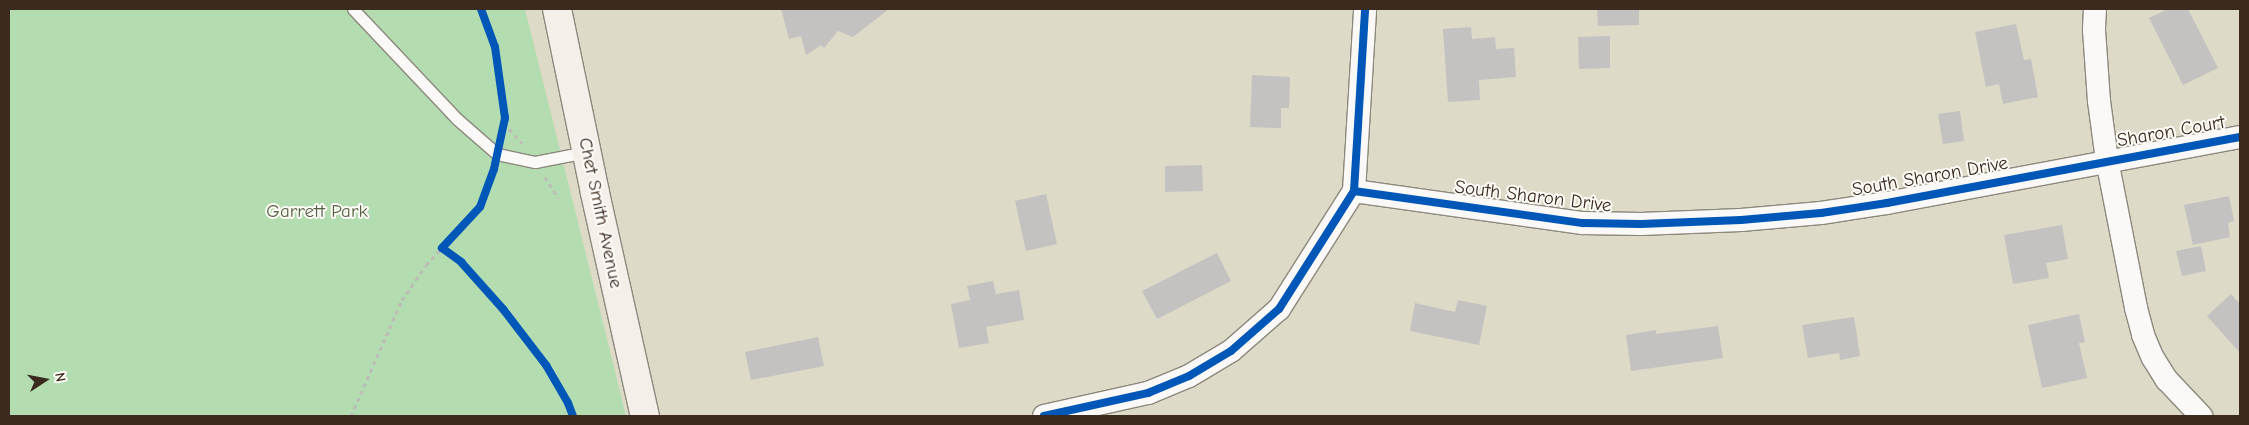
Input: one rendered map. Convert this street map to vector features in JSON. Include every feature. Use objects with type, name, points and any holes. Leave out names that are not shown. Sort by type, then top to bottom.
[{"type":"street","name":"Chet Smith Avenue","points":[[557,9],[595,193],[645,416]]},
{"type":"street","points":[[1044,416],[1159,390],[1189,376],[1231,351],[1280,309],[1354,190],[1365,9]]},
{"type":"street","points":[[2096,9],[2094,30],[2098,96],[2107,160],[2136,308],[2143,335],[2166,380],[2201,416]]},
{"type":"street","name":"Sharon Court","points":[[2107,160],[2240,136]]},
{"type":"street","name":"South Sharon Drive","points":[[1354,190],[1583,223],[1741,220],[1821,213],[1887,203],[2107,160]]},
{"type":"lane","points":[[352,9],[458,119],[497,154],[535,162],[588,152]]},
{"type":"path","points":[[497,154],[505,118]]},
{"type":"path","points":[[350,416],[402,300],[426,265],[445,250],[448,240]]},
{"type":"green space","name":"Garrett Park","points":[[9,9],[525,9],[626,416],[9,416]]},
{"type":"building","points":[[781,9],[889,9],[853,37],[838,31],[824,48],[821,45],[806,55],[801,36],[789,39]]},
{"type":"building","points":[[1597,9],[1639,9],[1639,25],[1598,26]]},
{"type":"building","points":[[2168,9],[2188,9],[2218,68],[2183,85],[2149,18]]},
{"type":"building","points":[[2016,24],[2024,60],[2031,59],[2038,97],[2003,104],[1999,84],[1986,87],[1975,32]]},
{"type":"building","points":[[1471,27],[1472,39],[1495,37],[1496,49],[1514,48],[1516,77],[1479,80],[1480,100],[1448,102],[1443,29]]},
{"type":"building","points":[[1610,36],[1610,68],[1579,69],[1578,37]]},
{"type":"building","points":[[1252,75],[1290,77],[1289,108],[1281,108],[1281,128],[1250,127]]},
{"type":"building","points":[[1960,111],[1964,141],[1943,144],[1938,114]]},
{"type":"building","points":[[1202,165],[1203,191],[1165,192],[1165,166]]},
{"type":"building","points":[[1046,194],[1057,244],[1026,251],[1015,201]]},
{"type":"building","points":[[2229,196],[2234,221],[2228,223],[2230,237],[2193,245],[2184,205]]},
{"type":"building","points":[[2062,225],[2068,259],[2046,263],[2049,278],[2013,284],[2004,235]]},
{"type":"building","points":[[2201,246],[2206,271],[2182,276],[2176,251]]},
{"type":"building","points":[[1217,253],[1231,281],[1157,319],[1142,291]]},
{"type":"building","points":[[993,281],[996,294],[1019,290],[1024,320],[986,327],[989,343],[959,348],[951,304],[970,300],[967,286]]},
{"type":"building","points":[[2231,294],[2240,304],[2240,353],[2207,316]]},
{"type":"building","points":[[1458,300],[1487,306],[1479,345],[1410,331],[1415,303],[1455,312]]},
{"type":"building","points":[[2079,314],[2085,342],[2079,343],[2087,378],[2042,388],[2028,325]]},
{"type":"building","points":[[1854,317],[1860,356],[1840,360],[1839,353],[1808,358],[1802,325]]},
{"type":"building","points":[[1718,326],[1723,358],[1631,371],[1626,335],[1656,330],[1656,334]]},
{"type":"building","points":[[818,337],[824,366],[751,380],[745,352]]},
{"type":"cycle path","points":[[481,9],[495,47],[505,118],[494,169],[480,207],[442,248],[461,262],[503,309],[546,365],[568,403],[573,416]]},
{"type":"cycle path","points":[[1044,416],[1148,393],[1189,376],[1231,351],[1279,309],[1354,191],[1365,9]]},
{"type":"cycle path","points":[[1354,191],[1583,223],[1641,224],[1741,220],[1821,213],[1887,203],[2240,137]]}]
